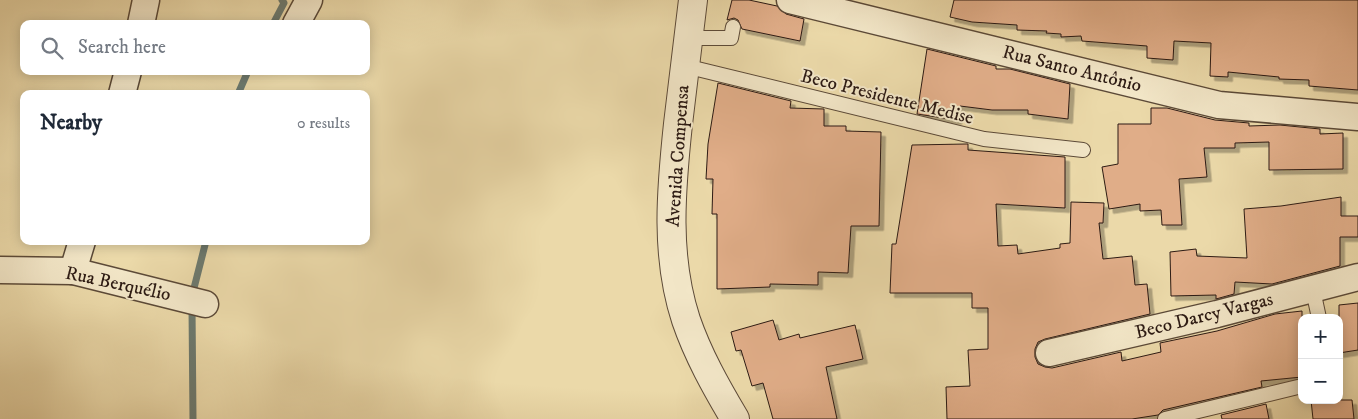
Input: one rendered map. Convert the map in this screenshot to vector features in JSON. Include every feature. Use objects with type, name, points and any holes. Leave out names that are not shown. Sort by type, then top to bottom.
[{"type":"street","points":[[142,20],[146,0]]},
{"type":"street","points":[[298,20],[309,0]]},
{"type":"street","name":"Avenida Compensa","points":[[694,0],[672,186],[671,229],[676,278],[686,320],[708,372],[734,419]]},
{"type":"street","name":"Rua Santo Antônio","points":[[790,0],[1219,105],[1358,117]]},
{"type":"street","points":[[123,90],[127,75]]},
{"type":"street","points":[[73,271],[81,245]]},
{"type":"street","name":"Rua Berquélio","points":[[0,270],[73,271],[205,304]]},
{"type":"street","name":"Beco Darcy Vargas","points":[[1049,353],[1218,314],[1358,277]]},
{"type":"lane","points":[[688,38],[731,38],[733,27]]},
{"type":"lane","name":"Beco Presidente Medise","points":[[685,66],[984,140],[1083,150]]},
{"type":"lane","points":[[1313,290],[1318,314]]},
{"type":"lane","points":[[1165,419],[1298,387]]},
{"type":"building","points":[[732,0],[749,0],[777,6],[786,14],[804,19],[800,41],[742,29],[738,20],[734,18],[727,20]]},
{"type":"building","points":[[954,0],[1358,0],[1358,90],[1309,86],[1309,80],[1279,79],[1279,77],[1228,72],[1228,77],[1210,76],[1211,43],[1174,41],[1173,60],[1147,58],[1147,46],[1082,41],[1081,36],[1061,37],[1061,34],[1046,33],[1047,31],[1017,30],[1017,25],[972,22],[950,17]]},
{"type":"building","points":[[927,49],[996,66],[996,69],[1010,69],[1070,84],[1068,119],[1028,114],[1028,110],[992,110],[960,106],[957,120],[917,114]]},
{"type":"building","points":[[718,83],[791,101],[790,108],[824,109],[824,126],[846,126],[846,131],[881,132],[879,226],[851,226],[848,273],[818,272],[818,285],[770,284],[770,287],[717,289],[717,214],[712,214],[713,179],[706,179],[708,144]]},
{"type":"building","points":[[1151,108],[1167,108],[1215,120],[1249,123],[1249,126],[1280,125],[1320,129],[1320,134],[1343,133],[1343,169],[1269,170],[1269,142],[1235,143],[1235,148],[1204,148],[1207,177],[1179,179],[1182,225],[1162,225],[1161,210],[1140,211],[1140,204],[1109,209],[1102,167],[1118,164],[1118,124],[1151,124]]},
{"type":"building","points":[[968,144],[968,150],[1065,157],[1065,208],[996,204],[998,246],[1017,245],[1018,254],[1060,248],[1060,244],[1070,243],[1071,202],[1104,203],[1103,223],[1099,223],[1103,259],[1132,256],[1135,285],[1147,284],[1150,314],[1038,342],[1035,349],[1035,357],[1038,364],[1052,368],[1121,352],[1122,361],[1161,352],[1160,343],[1217,331],[1275,314],[1302,311],[1302,314],[1298,314],[1298,377],[1261,381],[1262,387],[1163,410],[1158,415],[1132,419],[947,419],[946,387],[970,386],[968,350],[988,349],[988,308],[972,308],[972,293],[890,293],[892,244],[896,244],[912,145]]},
{"type":"building","points":[[1341,197],[1341,216],[1358,216],[1358,237],[1340,237],[1340,266],[1272,284],[1235,282],[1234,294],[1216,299],[1216,295],[1171,296],[1170,252],[1196,249],[1197,256],[1247,258],[1244,209],[1281,206]]},
{"type":"building","points":[[1358,303],[1358,350],[1343,352],[1343,314],[1339,314],[1339,305]]},
{"type":"building","points":[[773,320],[779,340],[799,334],[800,338],[855,325],[863,359],[826,367],[837,419],[773,419],[763,383],[752,386],[741,350],[736,351],[731,332]]},
{"type":"building","points":[[1343,400],[1352,400],[1354,419],[1313,419],[1311,404],[1343,404]]},
{"type":"building","points":[[1266,404],[1269,419],[1222,419],[1221,415]]},
{"type":"waterway","points":[[275,20],[284,3],[282,0]]},
{"type":"waterway","points":[[240,90],[246,75]]},
{"type":"waterway","points":[[192,296],[205,245]]},
{"type":"waterway","points":[[192,307],[193,419]]}]
